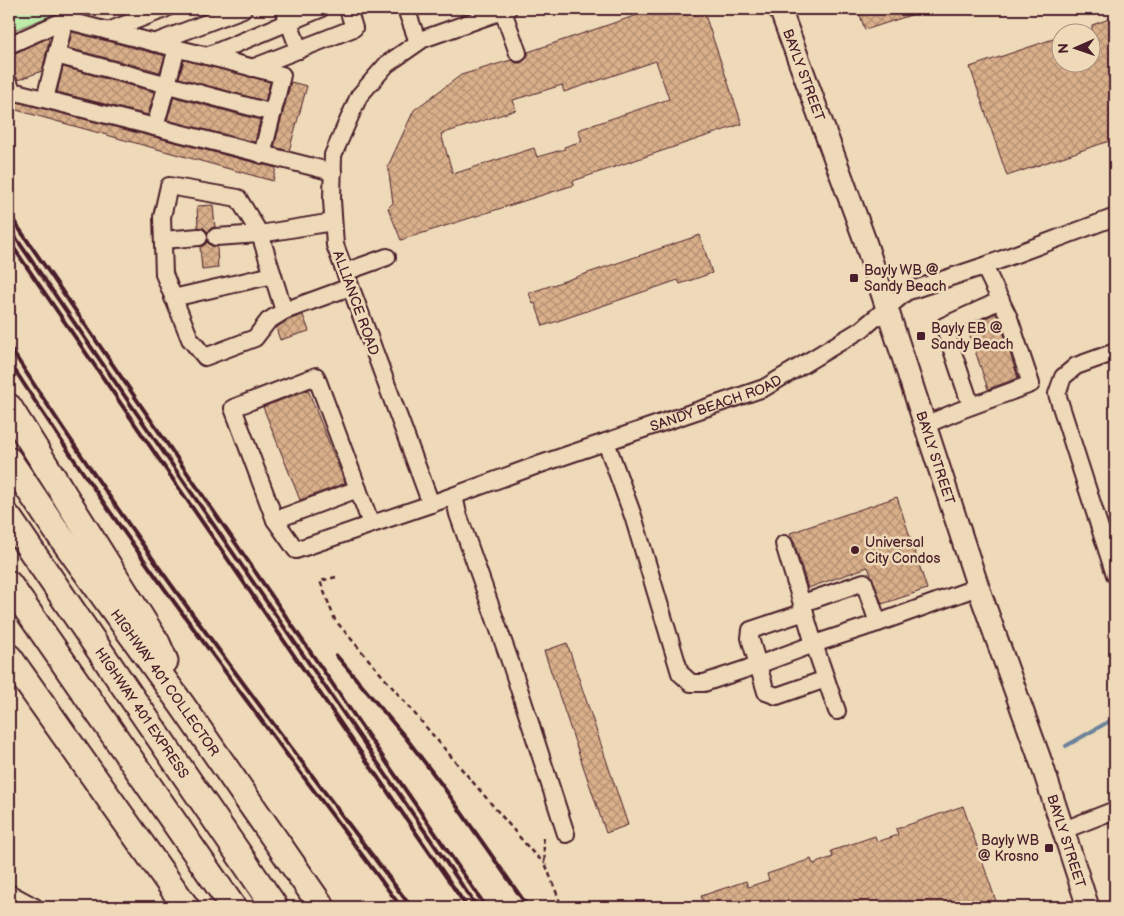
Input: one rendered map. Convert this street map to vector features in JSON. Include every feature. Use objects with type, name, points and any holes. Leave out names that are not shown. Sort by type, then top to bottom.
[{"type":"highway","points":[[9,407],[158,643],[182,705]]},
{"type":"highway","name":"HIGHWAY 401 COLLECTOR","points":[[9,460],[58,533],[182,705],[322,907]]},
{"type":"highway","name":"HIGHWAY 401 EXPRESS","points":[[9,518],[275,907]]},
{"type":"highway","points":[[9,584],[233,907]]},
{"type":"highway","points":[[9,658],[186,907]]},
{"type":"main road","name":"BAYLY STREET","points":[[780,9],[864,238],[978,587],[1042,765],[1088,907]]},
{"type":"street","points":[[108,31],[165,9]]},
{"type":"street","points":[[154,43],[243,9]]},
{"type":"street","points":[[207,56],[287,15],[320,9]]},
{"type":"street","points":[[252,68],[354,28],[348,9]]},
{"type":"street","points":[[406,9],[418,42]]},
{"type":"street","points":[[506,10],[518,53]]},
{"type":"street","name":"ALLIANCE ROAD","points":[[431,504],[335,245],[333,155],[359,96],[387,64],[422,39],[506,10]]},
{"type":"street","points":[[287,15],[299,50]]},
{"type":"street","points":[[46,100],[65,20]]},
{"type":"street","points":[[9,45],[65,20],[282,76],[262,154]]},
{"type":"street","points":[[155,127],[177,48]]},
{"type":"street","points":[[56,55],[273,113]]},
{"type":"street","points":[[9,83],[12,91],[332,172]]},
{"type":"street","points":[[284,311],[260,234],[238,198],[169,186],[162,216],[164,274],[190,340],[205,358],[255,338],[268,321],[284,311],[348,280],[387,257]]},
{"type":"street","name":"SANDY BEACH ROAD","points":[[275,520],[296,550],[764,388],[862,329],[906,292],[984,266],[1115,217]]},
{"type":"street","points":[[216,237],[260,234],[334,222]]},
{"type":"street","points":[[163,240],[199,237]]},
{"type":"street","points":[[925,425],[1031,384],[1009,318],[984,266]]},
{"type":"street","points":[[173,298],[273,275]]},
{"type":"street","points":[[971,406],[944,326],[1001,300]]},
{"type":"street","points":[[1115,352],[1076,366],[1063,377],[1057,394],[1115,575]]},
{"type":"street","points":[[358,490],[275,520],[233,408],[316,376],[371,524]]},
{"type":"street","points":[[606,442],[634,516],[680,673],[691,683],[704,683],[758,665],[978,587]]},
{"type":"street","points":[[454,496],[458,514],[512,664],[566,834]]},
{"type":"street","points":[[784,544],[814,644],[818,685],[837,710]]},
{"type":"street","points":[[818,685],[777,696],[766,692],[750,638],[751,630],[864,582],[878,623]]},
{"type":"street","points":[[1064,830],[1115,810]]},
{"type":"street","points":[[9,893],[35,907]]},
{"type":"path","points":[[336,577],[320,581],[335,620],[534,854],[545,863]]},
{"type":"path","points":[[543,838],[545,863],[562,907]]},
{"type":"green space","points":[[9,9],[67,9],[9,32]]},
{"type":"building","points":[[655,9],[703,9],[742,124],[573,181],[574,185],[401,240],[388,208],[393,203],[388,166],[414,110],[461,75],[511,60],[521,63],[526,59],[529,54],[528,52]],"holes":[[[656,61],[669,99],[578,130],[582,141],[564,147],[565,149],[537,157],[534,148],[453,174],[441,134],[516,110],[513,100],[562,85],[564,92]]]},
{"type":"building","points":[[858,9],[923,9],[923,11],[865,30]]},
{"type":"building","points":[[1115,17],[1115,139],[1007,176],[970,67],[1052,39],[1052,72],[1102,72],[1101,22]]},
{"type":"building","points":[[72,32],[165,56],[160,72],[68,48]]},
{"type":"building","points":[[48,38],[49,41],[42,71],[18,80],[14,75],[9,55]]},
{"type":"building","points":[[184,60],[270,82],[265,101],[179,78]]},
{"type":"building","points":[[63,67],[154,92],[148,115],[57,92]]},
{"type":"building","points":[[291,82],[307,86],[289,151],[274,147]]},
{"type":"building","points":[[174,97],[260,120],[255,142],[167,120]]},
{"type":"building","points":[[9,100],[276,168],[273,181],[9,108]]},
{"type":"building","points":[[213,205],[215,227],[211,228],[208,232],[204,228],[198,227],[197,206]]},
{"type":"building","points":[[700,235],[712,273],[680,284],[678,280],[543,326],[535,303],[533,304],[529,293]]},
{"type":"building","points":[[207,242],[211,246],[217,247],[218,268],[202,270],[200,247]]},
{"type":"building","points":[[996,313],[1018,378],[988,389],[967,327]]},
{"type":"building","points":[[303,315],[309,331],[280,340],[276,328],[288,320]]},
{"type":"building","points":[[308,390],[345,483],[300,500],[263,407]]},
{"type":"building","name":"Universal City Condos","points":[[897,497],[927,589],[882,604],[868,567],[808,588],[790,533]]},
{"type":"building","points":[[567,643],[628,825],[606,833],[544,651]]},
{"type":"building","points":[[963,806],[998,907],[705,907],[701,896],[746,881],[748,887],[769,880],[767,874],[811,859],[813,864],[833,857],[831,851],[875,836],[877,842],[898,835],[896,829]]},
{"type":"waterway","points":[[1066,746],[1115,718]]},
{"type":"railway","points":[[9,214],[486,907]]},
{"type":"railway","points":[[9,228],[477,907]]},
{"type":"railway","points":[[9,241],[467,907]]},
{"type":"railway","points":[[9,346],[99,482],[186,606],[411,907]]},
{"type":"railway","points":[[9,361],[149,567],[401,907]]},
{"type":"railway","points":[[336,655],[406,738],[442,785],[528,907]]},
{"type":"place","name":"Bayly WB @ Sandy Beach","points":[[854,278]]},
{"type":"place","name":"Bayly EB @ Sandy Beach","points":[[921,336]]},
{"type":"place","name":"Universal City Condos","points":[[855,550]]},
{"type":"place","name":"Bayly WB @ Krosno","points":[[1049,848]]}]
